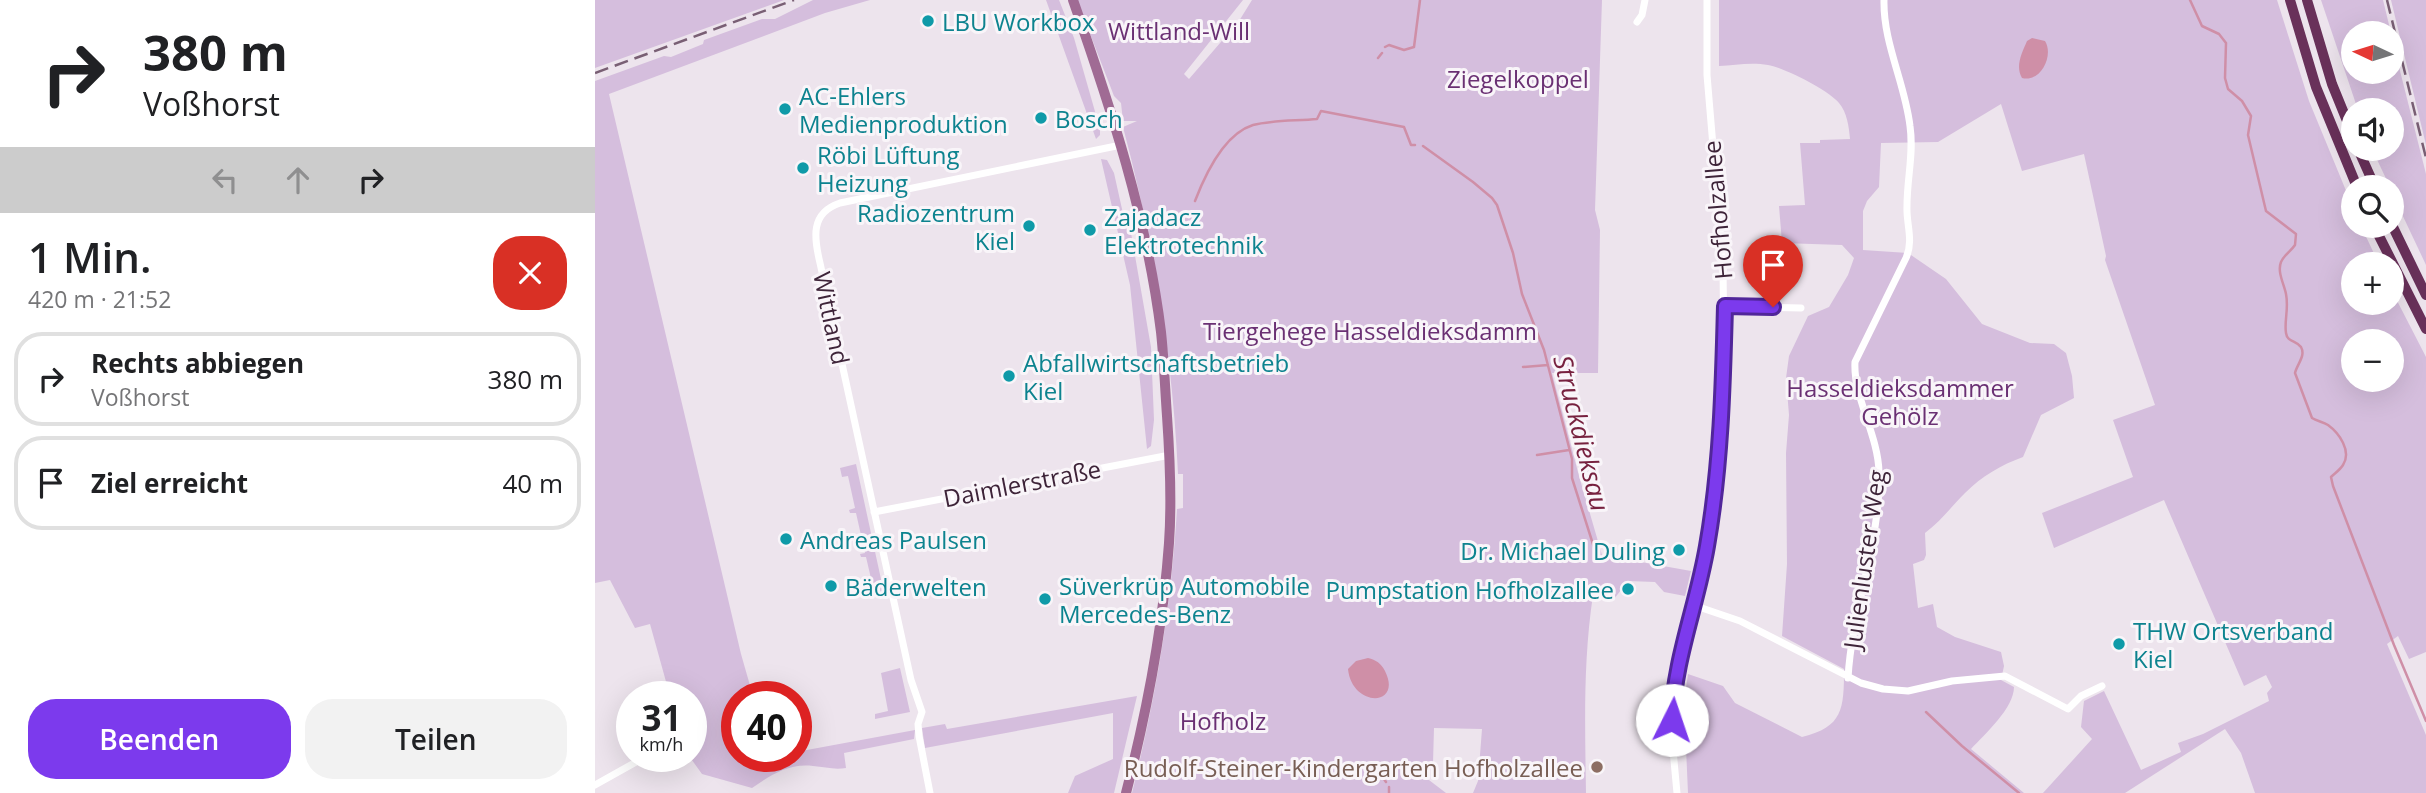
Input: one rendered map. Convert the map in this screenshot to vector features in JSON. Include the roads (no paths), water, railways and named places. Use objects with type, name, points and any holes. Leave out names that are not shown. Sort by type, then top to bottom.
[{"type":"highway","points":[[2290,0],[2316,87],[2352,175]]},
{"type":"highway","points":[[2307,0],[2341,106]]},
{"type":"highway","points":[[2380,238],[2426,329]]},
{"type":"highway","points":[[2398,238],[2426,295]]},
{"type":"main road","points":[[1073,0],[1121,145],[1153,282],[1161,332],[1170,455],[1169,542],[1161,623],[1150,692],[1126,793]]},
{"type":"street","points":[[1637,22],[1642,15],[1645,0]]},
{"type":"street","name":"Hofholzallee","points":[[1677,793],[1672,739],[1674,689],[1703,565],[1717,481],[1724,365],[1725,306],[1707,75],[1707,0]]},
{"type":"street","name":"Julienluster Weg","points":[[1848,678],[1851,644],[1871,542],[1879,472],[1873,434],[1856,379],[1856,362],[1911,244],[1907,206],[1913,145],[1902,84],[1884,25],[1884,0]]},
{"type":"street","name":"Wittland","points":[[930,793],[918,724],[922,712],[911,680],[815,241],[815,229],[820,216],[840,203],[1121,145]]},
{"type":"street","points":[[1725,306],[1801,308]]},
{"type":"street","name":"Daimlerstraße","points":[[874,512],[1170,455]]},
{"type":"street","points":[[1693,605],[1740,621],[1848,678],[1883,689],[1908,691],[1952,681],[2005,676],[2068,709],[2081,696],[2102,686]]},
{"type":"street","points":[[596,789],[622,772]]},
{"type":"waterway","points":[[1385,47],[1389,45],[1404,50],[1414,47],[1420,0]]},
{"type":"waterway","points":[[2190,0],[2202,26],[2219,34],[2226,43],[2225,78],[2228,89],[2242,101],[2251,116],[2248,135],[2266,211],[2296,234],[2295,245],[2280,266],[2287,299],[2287,336],[2302,350],[2295,373],[2312,418],[2332,428],[2345,448],[2343,465],[2331,477],[2333,486],[2426,721]]},
{"type":"waterway","points":[[1378,58],[1382,53]]},
{"type":"waterway","name":"Struckdieksau","points":[[1195,201],[1204,179],[1225,146],[1233,137],[1253,125],[1317,119],[1321,111],[1404,127],[1411,145],[1415,145]]},
{"type":"waterway","name":"Struckdieksau","points":[[1423,146],[1473,182],[1497,205],[1513,253],[1522,294],[1544,350],[1572,459],[1572,478],[1598,560]]},
{"type":"waterway","points":[[1523,367],[1548,365]]},
{"type":"waterway","points":[[1537,455],[1569,450]]},
{"type":"waterway","name":"Struckdieksau","points":[[1926,712],[2019,793]]},
{"type":"waterway","points":[[1382,776],[1386,782]]},
{"type":"waterway","points":[[1389,787],[1389,793]]},
{"type":"railway","points":[[595,73],[794,0]]},
{"type":"railway","points":[[2387,0],[2426,158]]},
{"type":"place","name":"LBU Workbox","points":[[928,21]]},
{"type":"place","name":"AC-Ehlers Medienproduktion","points":[[785,109]]},
{"type":"place","name":"Bosch","points":[[1041,118]]},
{"type":"place","name":"Röbi Lüftung Heizung","points":[[803,168]]},
{"type":"place","name":"Radiozentrum Kiel","points":[[1029,226]]},
{"type":"place","name":"Zajadacz Elektrotechnik","points":[[1090,230]]},
{"type":"place","name":"Abfallwirtschaftsbetrieb Kiel","points":[[1009,376]]},
{"type":"place","name":"Andreas Paulsen","points":[[786,539]]},
{"type":"place","name":"Dr. Michael Duling","points":[[1679,550]]},
{"type":"place","name":"Bäderwelten","points":[[831,586]]},
{"type":"place","name":"Pumpstation Hofholzallee","points":[[1628,589]]},
{"type":"place","name":"Süverkrüp Automobile Mercedes-Benz","points":[[1045,599]]},
{"type":"place","name":"THW Ortsverband Kiel","points":[[2119,644]]},
{"type":"place","name":"Rudolf-Steiner-Kindergarten Hofholzallee","points":[[1597,767]]},
{"type":"park label","name":"Wittland-Will","points":[[1179,30]]},
{"type":"park label","name":"Ziegelkoppel","points":[[1518,78]]},
{"type":"park label","name":"Tiergehege Hasseldieksdamm","points":[[1370,330]]},
{"type":"park label","name":"Hasseldieksdammer Gehölz","points":[[1900,401]]},
{"type":"park label","name":"Hofholz","points":[[1223,720]]}]
